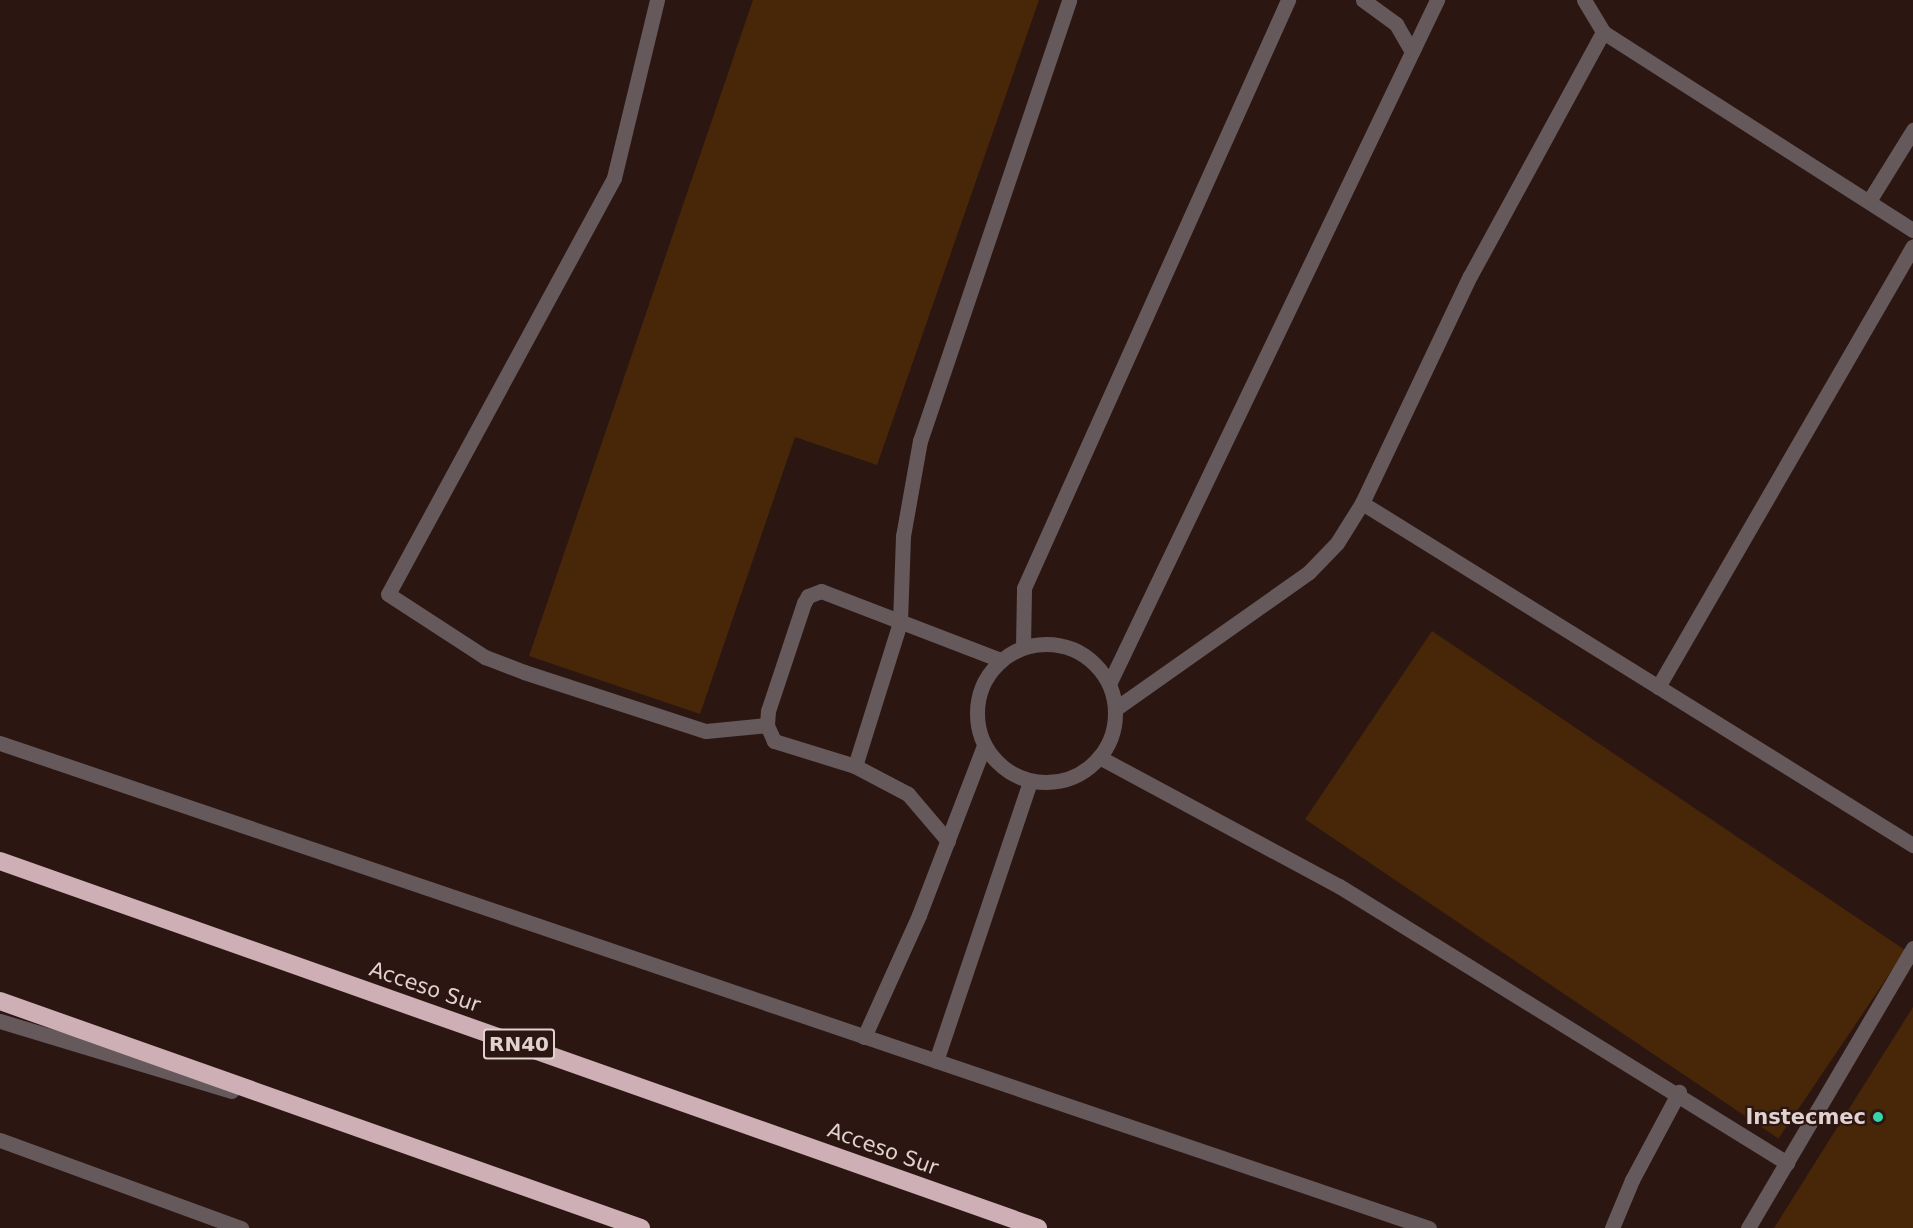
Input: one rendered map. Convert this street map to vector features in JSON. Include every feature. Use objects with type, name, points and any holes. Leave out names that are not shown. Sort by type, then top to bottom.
[{"type":"highway","name":"Acceso Sur","points":[[0,861],[1038,1228]]},
{"type":"highway","points":[[0,1001],[641,1228]]},
{"type":"street","points":[[657,0],[614,178],[388,594],[485,657],[524,672],[706,731],[767,725]]},
{"type":"street","points":[[855,766],[900,622],[903,537],[920,441],[1069,0]]},
{"type":"street","points":[[1364,0],[1396,24],[1412,52]]},
{"type":"street","points":[[1109,684],[1437,0]]},
{"type":"street","points":[[1584,0],[1603,32],[1913,230]]},
{"type":"street","points":[[1023,647],[1024,588],[1291,2]]},
{"type":"street","points":[[1115,709],[1309,572],[1337,543],[1362,503],[1470,276],[1603,32]]},
{"type":"street","points":[[1869,201],[1913,130]]},
{"type":"street","points":[[1658,687],[1913,246]]},
{"type":"street","points":[[1362,503],[1913,845]]},
{"type":"street","points":[[948,841],[908,794],[855,766],[784,746],[774,741],[767,725],[768,711],[808,596],[821,591],[1001,660]]},
{"type":"street","points":[[1048,644],[1073,649],[1094,663],[1109,684],[1115,709],[1112,734],[1099,757],[1080,773],[1056,782],[1030,781],[1004,769],[984,746],[977,724],[977,700],[986,678],[1001,660],[1023,647],[1048,644]]},
{"type":"street","points":[[0,743],[1429,1228]]},
{"type":"street","points":[[864,1037],[948,841],[984,746]]},
{"type":"street","points":[[1099,757],[1339,886],[1679,1092],[1787,1163]]},
{"type":"street","points":[[936,1061],[1030,781]]},
{"type":"street","points":[[1748,1228],[1913,948]]},
{"type":"street","points":[[0,1021],[169,1074],[334,1119]]},
{"type":"street","points":[[1612,1228],[1632,1180],[1679,1092]]},
{"type":"street","points":[[0,1140],[241,1228]]},
{"type":"building","points":[[753,0],[1039,0],[877,465],[795,437],[700,714],[529,656]]},
{"type":"building","points":[[1432,631],[1905,950],[1778,1138],[1305,819]]},
{"type":"building","name":"Instecmec","points":[[1913,1007],[1913,1228],[1774,1228]]},
{"type":"place","name":"Instecmec","points":[[1878,1117]]}]
